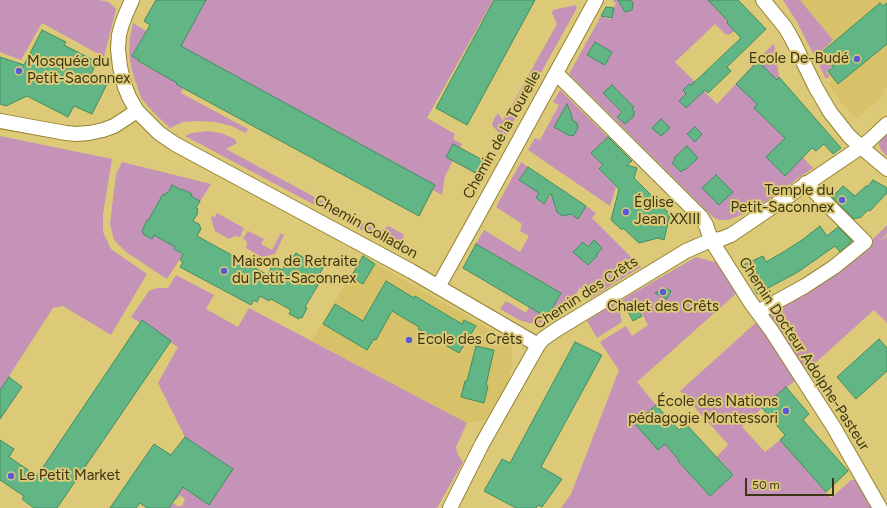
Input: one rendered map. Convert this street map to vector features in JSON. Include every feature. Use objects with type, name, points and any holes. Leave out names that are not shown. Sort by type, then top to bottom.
[{"type":"street","name":"Chemin Colladon","points":[[132,0],[128,6],[122,24],[118,49],[120,67],[125,87],[137,111],[159,133],[175,144],[391,260],[538,345]]},
{"type":"street","name":"Chemin de la Tourelle","points":[[438,287],[596,0]]},
{"type":"street","points":[[763,0],[792,38],[816,88],[830,112],[849,136],[887,169]]},
{"type":"street","name":"Chemin Docteur Adolphe-Pasteur","points":[[556,73],[701,217],[706,225],[711,240],[833,426],[880,508]]},
{"type":"street","points":[[0,121],[66,134],[89,134],[114,126],[137,111]]},
{"type":"street","name":"Chemin des Crêts","points":[[450,508],[482,444],[538,345],[543,340],[556,330],[686,251],[711,240],[721,239],[731,235],[861,147],[887,124]]},
{"type":"street","points":[[758,312],[805,286],[834,267],[864,242],[806,183]]},
{"type":"shaded area","points":[[0,0],[99,0],[109,2],[116,9],[104,57],[42,23],[21,60],[0,52]]},
{"type":"shaded area","points":[[206,0],[493,0],[427,118],[455,134],[453,139],[462,144],[445,176],[442,195],[321,129],[189,61],[176,84],[183,88],[181,93],[248,129],[246,133],[231,126],[215,122],[199,121],[183,122],[170,128],[141,98],[132,71],[129,54],[133,23],[146,31],[132,56],[139,60],[138,62],[170,79],[178,49]]},
{"type":"shaded area","points":[[613,0],[708,0],[728,21],[727,23],[735,31],[728,35],[725,34],[715,24],[675,62],[717,104],[774,43],[779,77],[754,108],[813,168],[752,211],[728,220],[719,220],[713,217],[569,74],[601,16],[611,19],[616,3]]},
{"type":"shaded area","points":[[783,0],[800,0],[833,40],[820,52],[833,66],[826,72],[830,76],[826,79],[797,22]]},
{"type":"shaded area","name":"Ecole De-Budé","points":[[800,0],[887,0],[887,86],[882,90],[885,94],[856,119],[841,102],[829,84],[833,80],[826,72],[820,52],[833,40]]},
{"type":"shaded area","points":[[575,5],[577,8],[505,137],[492,125],[494,119],[498,113],[503,121],[557,24],[552,13],[553,10]]},
{"type":"shaded area","points":[[560,90],[608,137],[603,165],[599,170],[616,187],[610,206],[528,150],[535,138],[540,140],[559,105],[553,102]]},
{"type":"shaded area","points":[[207,131],[221,133],[235,139],[237,143],[226,149],[379,232],[388,226],[403,234],[406,250],[405,253],[185,136],[192,133]]},
{"type":"shaded area","points":[[887,133],[887,156],[881,150],[878,142]]},
{"type":"shaded area","points":[[0,136],[112,159],[103,214],[103,232],[111,249],[147,274],[111,335],[63,306],[53,308],[0,390]]},
{"type":"shaded area","points":[[122,162],[211,184],[196,208],[198,209],[198,213],[177,248],[175,247],[174,249],[183,254],[167,279],[126,252],[114,240],[110,224],[116,174]]},
{"type":"shaded area","points":[[521,162],[528,167],[520,180],[539,193],[536,199],[544,204],[552,194],[557,197],[562,189],[567,193],[559,206],[578,219],[586,206],[596,213],[592,218],[641,267],[591,298],[580,287],[567,311],[556,318],[541,323],[529,323],[519,320],[500,309],[505,302],[508,302],[526,313],[529,307],[541,314],[542,318],[545,320],[549,319],[551,316],[550,312],[561,293],[476,244],[484,230],[520,252],[529,236],[520,231],[522,224],[496,207]]},
{"type":"shaded area","points":[[217,213],[244,228],[240,237],[237,236],[229,239],[215,231],[211,218],[212,216],[215,217]]},
{"type":"shaded area","points":[[887,225],[887,234],[880,241],[887,236],[887,323],[874,310],[742,427],[765,452],[780,440],[831,498],[851,480],[858,480],[874,508],[561,508],[571,494],[619,370],[600,342],[626,326],[632,336],[648,325],[636,302],[620,313],[622,322],[597,338],[587,321],[696,257],[721,264],[739,291],[637,382],[656,405],[635,424],[665,444],[679,460],[678,461],[710,496],[733,475],[716,457],[728,445],[680,391],[770,310],[868,244]]},
{"type":"shaded area","points":[[248,231],[264,239],[261,244],[272,250],[281,233],[284,235],[275,254],[262,257],[246,248],[247,244],[243,238]]},
{"type":"shaded area","name":"Ecole des Crêts","points":[[362,256],[505,338],[512,349],[512,365],[507,384],[485,420],[467,423],[312,341]]},
{"type":"shaded area","points":[[176,275],[214,295],[206,309],[238,327],[249,308],[467,423],[456,447],[458,455],[463,462],[437,508],[169,508],[173,503],[177,506],[182,506],[185,499],[180,495],[176,500],[175,499],[183,487],[233,469],[185,437],[158,383],[178,347],[131,317],[149,291],[157,288],[168,288]]},
{"type":"building","points":[[156,0],[206,0],[181,46],[435,185],[419,216],[183,88],[176,84],[177,83],[138,61],[139,60],[132,56],[150,25],[144,21]]},
{"type":"building","points":[[494,0],[535,0],[467,125],[436,108]]},
{"type":"building","points":[[618,0],[628,0],[633,2],[632,10],[625,12]]},
{"type":"building","points":[[708,0],[738,0],[766,29],[727,67],[731,71],[708,93],[705,90],[686,108],[679,101],[686,94],[683,90],[689,84],[691,85],[741,38],[727,23],[728,21]]},
{"type":"building","points":[[880,3],[883,6],[887,3],[887,44],[838,84],[828,71],[834,67],[822,52]]},
{"type":"building","points":[[606,7],[614,8],[612,18],[601,16]]},
{"type":"building","points":[[42,30],[66,42],[64,45],[97,62],[91,74],[108,82],[92,114],[74,106],[68,117],[27,96],[6,106],[0,104],[0,57],[24,65]]},
{"type":"building","points":[[595,42],[612,52],[605,65],[587,55]]},
{"type":"building","points":[[758,61],[777,80],[779,77],[841,148],[833,154],[824,144],[816,151],[812,148],[785,176],[766,157],[785,138],[754,108],[757,104],[736,84]]},
{"type":"building","points":[[612,85],[634,107],[632,109],[635,112],[633,114],[634,116],[625,124],[617,117],[622,112],[603,93]]},
{"type":"building","points":[[567,104],[572,120],[577,123],[578,128],[574,135],[570,136],[554,127]]},
{"type":"building","points":[[661,119],[670,128],[661,136],[652,128]]},
{"type":"building","points":[[695,127],[702,134],[695,142],[687,134]]},
{"type":"building","points":[[608,137],[632,161],[627,165],[637,168],[634,178],[670,214],[664,240],[658,238],[639,243],[623,228],[622,230],[611,220],[619,189],[599,169],[603,165],[591,153]]},
{"type":"building","points":[[453,144],[488,163],[481,176],[446,157]]},
{"type":"building","points":[[687,146],[698,158],[681,172],[672,163],[675,160],[674,158]]},
{"type":"building","points":[[528,167],[586,206],[578,219],[571,214],[562,216],[557,212],[551,193],[544,204],[536,198],[539,193],[519,180]]},
{"type":"building","points":[[716,175],[733,192],[719,205],[702,188]]},
{"type":"building","points":[[873,180],[887,188],[887,193],[870,211],[868,210],[861,217],[854,219],[832,197],[843,186],[855,196]]},
{"type":"building","points":[[172,185],[192,194],[191,196],[200,201],[196,208],[198,209],[198,213],[193,221],[199,224],[201,229],[197,236],[268,275],[271,268],[276,266],[282,270],[289,259],[291,260],[296,253],[304,258],[305,255],[315,261],[314,263],[323,268],[319,275],[321,276],[321,280],[305,307],[307,308],[302,318],[300,317],[299,319],[289,314],[291,310],[271,299],[269,301],[260,296],[257,302],[254,300],[251,305],[180,267],[183,262],[180,260],[183,254],[174,249],[175,247],[154,235],[152,239],[143,234],[142,231],[147,220],[148,221],[163,194],[165,195],[167,192],[168,193]]},
{"type":"building","points":[[820,226],[827,236],[838,227],[852,241],[840,252],[835,246],[798,272],[757,294],[743,265],[763,256],[766,262],[802,240]]},
{"type":"building","points":[[594,240],[602,248],[596,255],[597,256],[588,265],[573,252],[583,242],[588,247]]},
{"type":"building","points":[[476,244],[561,293],[550,312],[551,316],[549,319],[545,320],[542,318],[541,314],[463,268]]},
{"type":"building","points":[[363,256],[375,264],[363,284],[351,277]]},
{"type":"building","points":[[386,281],[414,298],[415,296],[462,324],[464,320],[476,326],[459,353],[418,329],[419,327],[392,311],[376,340],[374,339],[367,350],[323,324],[335,304],[363,321]]},
{"type":"building","name":"Chalet des Crêts","points":[[665,288],[671,291],[667,299],[655,293]]},
{"type":"building","points":[[635,305],[642,316],[633,321],[627,310]]},
{"type":"building","points":[[142,320],[171,341],[57,508],[34,508],[22,499],[24,496],[0,480],[0,440],[14,449],[9,457],[37,476]]},
{"type":"building","points":[[879,339],[887,348],[887,371],[856,399],[837,377]]},
{"type":"building","points":[[575,342],[602,355],[541,467],[562,479],[542,507],[538,505],[536,508],[516,508],[484,491],[502,459],[510,463]]},
{"type":"building","points":[[476,346],[494,350],[486,385],[488,386],[484,403],[461,397],[465,381],[467,381]]},
{"type":"building","points":[[9,377],[22,387],[0,419],[0,390]]},
{"type":"building","points":[[786,387],[809,414],[803,420],[848,471],[826,492],[780,440],[785,435],[762,408]]},
{"type":"building","points":[[656,405],[679,430],[686,424],[733,475],[710,496],[678,461],[679,460],[665,444],[658,450],[635,424]]},
{"type":"building","points":[[185,437],[233,469],[209,505],[183,487],[169,508],[147,508],[140,503],[136,508],[110,508],[154,444],[171,455]]},
{"type":"place","name":"Ecole De-Budé","points":[[857,59]]},
{"type":"place","name":"Mosquée du Petit-Saconnex","points":[[19,71]]},
{"type":"place","name":"Temple du Petit-Saconnex","points":[[842,200]]},
{"type":"place","name":"Église Jean XXIII","points":[[626,212]]},
{"type":"place","name":"Maison de Retraite du Petit-Saconnex","points":[[224,271]]},
{"type":"place","name":"Chalet des Crêts","points":[[663,292]]},
{"type":"place","name":"Ecole des Crêts","points":[[409,340]]},
{"type":"place","name":"École des Nations pédagogie Montessori","points":[[786,411]]},
{"type":"place","name":"Le Petit Market","points":[[11,476]]}]
